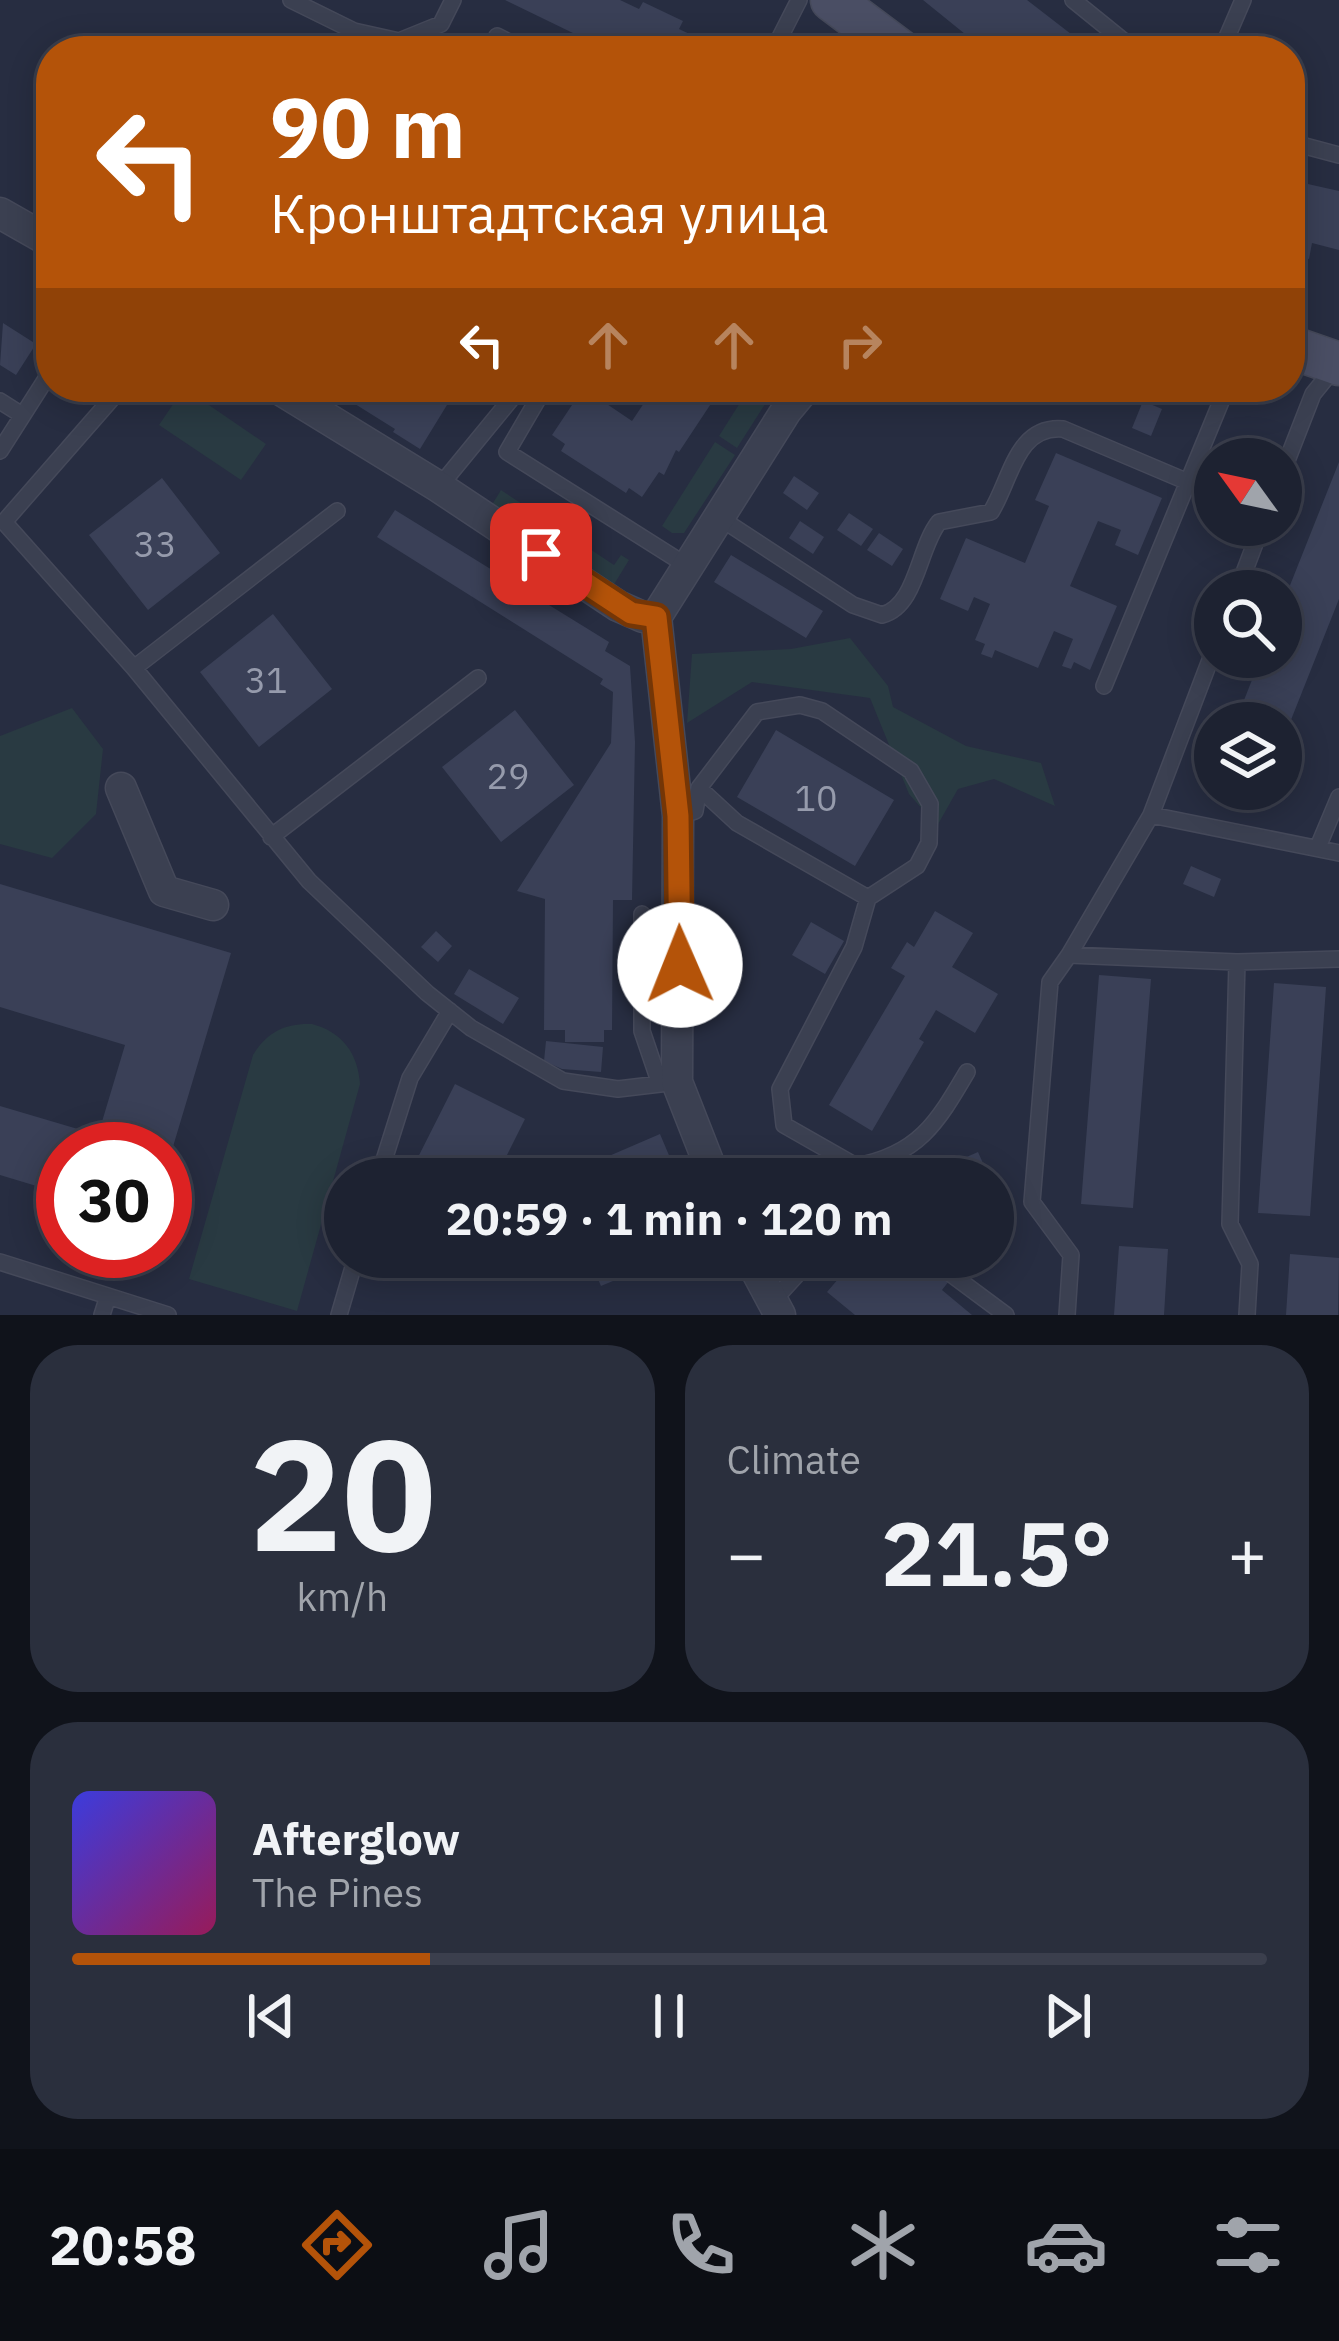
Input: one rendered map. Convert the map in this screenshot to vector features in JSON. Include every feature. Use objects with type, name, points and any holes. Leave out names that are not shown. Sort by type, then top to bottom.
[{"type":"main road","points":[[832,0],[871,36]]},
{"type":"main road","points":[[1305,352],[1339,364]]},
{"type":"street","points":[[0,213],[36,233]]},
{"type":"street","points":[[300,402],[631,613],[656,617]]},
{"type":"street","points":[[706,1158],[669,1083],[678,816],[656,617],[794,402]]},
{"type":"street","points":[[121,788],[164,891],[213,905]]},
{"type":"street","points":[[760,1278],[776,1308]]},
{"type":"lane","points":[[291,0],[354,31],[376,36]]},
{"type":"lane","points":[[411,36],[441,24],[451,4],[431,0]]},
{"type":"lane","points":[[786,36],[799,0]]},
{"type":"lane","points":[[1073,0],[1117,36]]},
{"type":"lane","points":[[1228,36],[1244,0]]},
{"type":"lane","points":[[1305,146],[1339,155]]},
{"type":"lane","points":[[1296,438],[1313,394],[1339,364]]},
{"type":"lane","points":[[0,451],[36,393]]},
{"type":"lane","points":[[0,401],[22,415]]},
{"type":"lane","points":[[109,402],[2,525],[134,668],[324,895],[450,1011],[531,1066],[563,1081],[618,1090],[669,1083],[642,1030],[642,914]]},
{"type":"lane","points":[[439,487],[508,402]]},
{"type":"lane","points":[[536,402],[507,452],[689,567]]},
{"type":"lane","points":[[1104,686],[1221,402]]},
{"type":"lane","points":[[720,518],[854,605],[883,615],[902,603],[926,540],[939,522],[991,512],[1023,445],[1042,430],[1063,429],[1188,482]]},
{"type":"lane","points":[[134,668],[337,511]]},
{"type":"lane","points":[[271,837],[478,678]]},
{"type":"lane","points":[[1067,1315],[1071,1255],[1032,1202],[1049,982],[1151,814],[1203,678]]},
{"type":"lane","points":[[678,816],[694,811],[699,788],[757,712],[800,705],[822,711],[911,771],[930,804],[929,844],[917,866],[868,898],[854,947],[780,1089],[784,1125],[856,1166],[889,1160],[935,1127],[967,1072]]},
{"type":"lane","points":[[699,788],[737,823],[868,898]]},
{"type":"lane","points":[[1318,848],[1339,796]]},
{"type":"lane","points":[[1151,814],[1339,853]]},
{"type":"lane","points":[[1069,955],[1237,962],[1339,959]]},
{"type":"lane","points":[[1237,962],[1230,1224],[1250,1264],[1247,1315]]},
{"type":"lane","points":[[385,1158],[410,1078],[450,1011]]},
{"type":"lane","points":[[0,1262],[168,1315]]},
{"type":"lane","points":[[339,1315],[350,1278]]},
{"type":"lane","points":[[776,1308],[798,1278]]},
{"type":"lane","points":[[956,1278],[1006,1315]]},
{"type":"lane","points":[[102,1315],[108,1296]]},
{"type":"shaded area","points":[[175,402],[204,402],[266,444],[241,480],[159,425]]},
{"type":"shaded area","points":[[741,402],[766,402],[737,448],[719,436]]},
{"type":"shaded area","points":[[715,442],[735,455],[684,533],[672,533],[662,526]]},
{"type":"shaded area","points":[[501,490],[614,565],[621,555],[629,560],[613,586],[490,508]]},
{"type":"shaded area","points":[[850,638],[888,686],[893,707],[966,746],[1041,763],[1055,806],[994,779],[958,789],[937,826],[909,794],[870,698],[752,682],[687,723],[692,654],[791,649]]},
{"type":"shaded area","points":[[72,708],[103,749],[96,814],[52,858],[0,844],[0,736]]},
{"type":"shaded area","points":[[312,1024],[332,1032],[356,1063],[360,1084],[339,1158],[324,1158],[324,1214],[297,1311],[189,1279],[253,1055],[264,1040],[293,1025]]},
{"type":"building","points":[[505,0],[620,0],[639,9],[643,2],[683,21],[679,29],[694,36],[579,36]]},
{"type":"building","points":[[923,0],[1027,0],[1074,36],[967,36]]},
{"type":"building","points":[[1305,183],[1339,191],[1339,250],[1312,243],[1309,259],[1305,258]]},
{"type":"building","points":[[3,323],[36,344],[16,375],[0,365]]},
{"type":"building","points":[[352,402],[449,402],[420,449]]},
{"type":"building","points":[[574,402],[604,402],[632,421],[643,402],[712,402],[676,450],[664,475],[659,472],[642,497],[629,488],[626,493],[561,451],[565,444],[552,435]]},
{"type":"building","points":[[1143,402],[1162,409],[1151,436],[1132,428]]},
{"type":"building","points":[[1056,453],[1162,498],[1138,555],[1115,545],[1121,530],[1098,521],[1070,586],[1117,606],[1090,670],[1074,662],[1071,669],[1062,666],[1073,639],[1054,631],[1038,668],[995,650],[992,658],[981,654],[985,644],[975,640],[990,604],[974,597],[968,611],[940,599],[966,538],[1025,563],[1049,506],[1035,500]]},
{"type":"building","points":[[1339,462],[1339,599],[1298,702],[1243,702],[1253,678],[1302,678],[1302,570],[1296,570]]},
{"type":"building","points":[[794,476],[819,493],[807,510],[783,493]]},
{"type":"building","points":[[162,478],[220,553],[148,610],[89,535]]},
{"type":"building","points":[[395,510],[609,642],[605,651],[630,666],[635,742],[632,900],[613,900],[612,1030],[604,1030],[604,1042],[565,1042],[565,1030],[544,1030],[545,899],[517,891],[611,743],[613,692],[600,684],[603,679],[377,537]]},
{"type":"building","points":[[849,513],[873,529],[861,546],[837,530]]},
{"type":"building","points":[[800,521],[824,537],[813,554],[789,538]]},
{"type":"building","points":[[879,533],[903,549],[892,566],[867,550]]},
{"type":"building","points":[[731,555],[823,611],[806,638],[714,582]]},
{"type":"building","points":[[273,614],[332,689],[259,747],[200,672]]},
{"type":"building","points":[[515,710],[574,785],[501,842],[442,767]]},
{"type":"building","points":[[776,730],[894,800],[855,866],[737,797]]},
{"type":"building","points":[[1191,866],[1221,879],[1214,897],[1183,884]]},
{"type":"building","points":[[0,884],[231,953],[180,1122],[102,1122],[125,1045],[0,1007]]},
{"type":"building","points":[[935,911],[973,933],[952,967],[998,994],[975,1033],[936,1010],[919,1039],[924,1042],[872,1131],[829,1105],[905,976],[891,968],[907,942],[914,947]]},
{"type":"building","points":[[811,922],[844,941],[825,974],[792,955]]},
{"type":"building","points":[[436,931],[452,946],[438,962],[421,947]]},
{"type":"building","points":[[469,969],[519,998],[503,1024],[454,994]]},
{"type":"building","points":[[1099,975],[1151,979],[1133,1208],[1081,1204]]},
{"type":"building","points":[[1274,983],[1326,987],[1310,1216],[1258,1213]]},
{"type":"building","points":[[546,1041],[603,1047],[601,1072],[562,1069],[544,1061]]},
{"type":"building","points":[[455,1084],[525,1119],[506,1158],[418,1158]]},
{"type":"building","points":[[0,1106],[54,1122],[36,1122],[36,1186],[0,1175]]},
{"type":"building","points":[[660,1134],[670,1158],[604,1158]]},
{"type":"building","points":[[1119,1246],[1168,1249],[1164,1315],[1114,1315]]},
{"type":"building","points":[[1290,1254],[1339,1258],[1338,1315],[1286,1315]]},
{"type":"building","points":[[597,1278],[620,1278],[601,1286]]},
{"type":"building","points":[[839,1278],[945,1278],[949,1281],[942,1290],[972,1315],[855,1315],[827,1292]]},
{"type":"route","points":[[541,554],[631,613],[656,617],[678,816],[680,965]]}]
